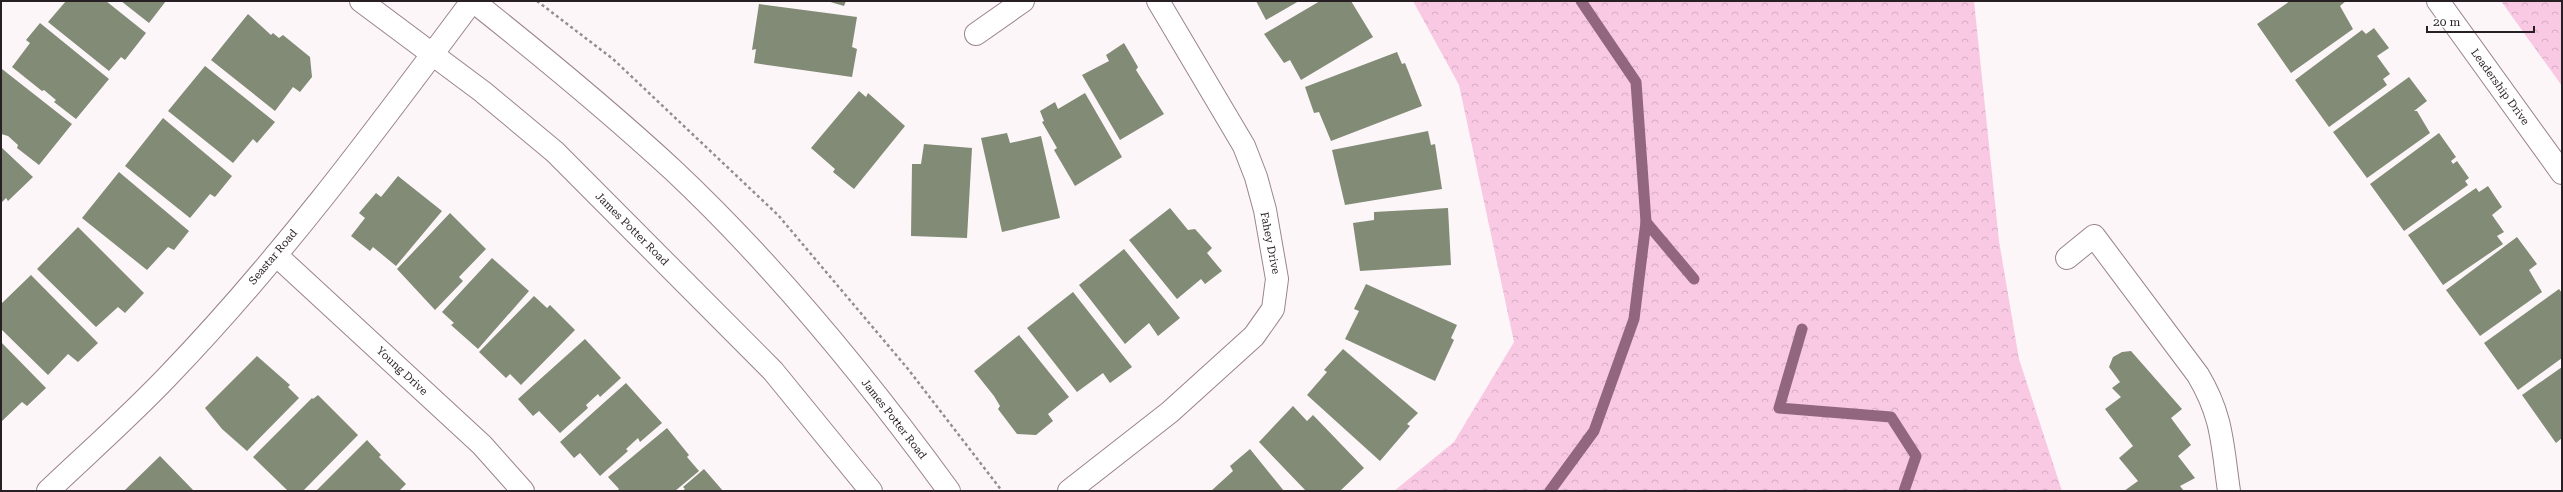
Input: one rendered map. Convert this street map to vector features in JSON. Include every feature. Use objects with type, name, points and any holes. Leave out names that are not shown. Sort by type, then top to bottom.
[{"type":"street","name":"James Potter Road","points":[[361,1],[433,53],[555,152],[774,371],[871,491]]},
{"type":"street","name":"James Potter Road","points":[[473,1],[590,96],[673,171],[750,248],[814,319],[884,404],[949,491]]},
{"type":"street","name":"Seastar Road","points":[[48,491],[168,376],[276,255],[473,1]]},
{"type":"street","points":[[976,34],[1023,1]]},
{"type":"street","name":"Fahey Drive","points":[[1069,491],[1181,402],[1254,336],[1272,309],[1277,279],[1265,210],[1256,177],[1244,146],[1158,1]]},
{"type":"street","name":"Leadership Drive","points":[[2438,1],[2562,173]]},
{"type":"street","points":[[2067,258],[2094,236],[2198,375],[2212,398],[2220,421],[2229,491]]},
{"type":"street","name":"Young Drive","points":[[276,255],[482,445],[523,491]]},
{"type":"path","points":[[999,487],[1002,491]]},
{"type":"green space","points":[[1413,1],[1974,1],[1999,241],[2019,359],[2062,491],[1394,491],[1454,442],[1514,342],[1459,85]]},
{"type":"green space","points":[[2501,1],[2562,1],[2562,86]]},
{"type":"building","points":[[66,1],[106,1],[146,33],[125,60],[121,57],[109,71],[48,22]]},
{"type":"building","points":[[121,1],[166,1],[149,23]]},
{"type":"building","points":[[827,1],[846,1],[844,6]]},
{"type":"building","points":[[1256,1],[1299,1],[1266,20]]},
{"type":"building","points":[[1320,1],[1351,1],[1373,37],[1301,80],[1290,60],[1284,63],[1264,34]]},
{"type":"building","points":[[2290,1],[2346,1],[2340,6],[2353,29],[2291,73],[2257,24]]},
{"type":"building","points":[[759,4],[857,17],[852,47],[857,49],[852,77],[754,63],[756,49],[752,50]]},
{"type":"building","points":[[248,14],[271,35],[273,33],[279,38],[283,35],[310,57],[312,77],[300,92],[293,87],[275,111],[211,60]]},
{"type":"building","points":[[40,23],[109,79],[76,119],[54,102],[56,100],[44,90],[42,91],[12,67],[30,43],[26,40]]},
{"type":"building","points":[[2374,28],[2389,48],[2377,56],[2390,74],[2383,79],[2387,85],[2329,127],[2295,80],[2362,30],[2366,34]]},
{"type":"building","points":[[1124,43],[1138,67],[1136,70],[1164,114],[1120,140],[1082,75],[1109,61],[1106,55]]},
{"type":"building","points":[[1397,52],[1402,64],[1405,63],[1422,106],[1331,141],[1319,112],[1314,113],[1305,87]]},
{"type":"building","points":[[205,66],[275,122],[257,143],[253,139],[233,163],[168,111]]},
{"type":"building","points":[[2,69],[72,124],[39,165],[17,148],[18,145],[8,136],[1,134]]},
{"type":"building","points":[[2409,77],[2427,101],[2414,111],[2417,111],[2430,133],[2367,178],[2333,132]]},
{"type":"building","points":[[859,91],[866,97],[868,93],[905,126],[854,189],[833,172],[835,169],[811,148]]},
{"type":"building","points":[[1085,93],[1122,157],[1075,186],[1054,150],[1057,148],[1042,122],[1044,121],[1040,111],[1055,102],[1058,109]]},
{"type":"building","points":[[163,118],[232,176],[215,197],[210,194],[190,218],[125,166]]},
{"type":"building","points":[[1428,131],[1431,145],[1435,144],[1442,189],[1345,205],[1332,150]]},
{"type":"building","points":[[1007,133],[1010,143],[1041,136],[1060,218],[1002,232],[981,138]]},
{"type":"building","points":[[2439,133],[2456,157],[2451,161],[2453,164],[2457,161],[2469,178],[2465,181],[2468,185],[2404,231],[2370,184]]},
{"type":"building","points":[[924,144],[972,148],[967,238],[911,236],[912,164],[921,164]]},
{"type":"building","points":[[1,147],[33,177],[8,201],[6,198],[1,203]]},
{"type":"building","points":[[119,172],[189,231],[174,250],[168,247],[147,270],[82,218]]},
{"type":"building","points":[[398,176],[442,211],[396,266],[373,247],[370,251],[351,236],[365,218],[359,213],[376,193],[381,197]]},
{"type":"building","points":[[2488,186],[2502,207],[2492,215],[2504,232],[2497,236],[2503,244],[2443,285],[2408,235],[2476,188],[2479,192]]},
{"type":"building","points":[[1170,208],[1188,230],[1195,229],[1212,248],[1207,253],[1222,271],[1205,284],[1201,279],[1177,299],[1129,240]]},
{"type":"building","points":[[1448,208],[1451,265],[1360,271],[1353,223],[1374,220],[1374,212]]},
{"type":"building","points":[[450,213],[486,249],[459,277],[463,281],[435,310],[397,269]]},
{"type":"building","points":[[78,227],[144,293],[125,313],[118,307],[96,327],[37,269]]},
{"type":"building","points":[[2517,237],[2537,264],[2529,270],[2542,292],[2480,336],[2446,290]]},
{"type":"building","points":[[1124,249],[1180,318],[1158,336],[1149,323],[1125,344],[1079,285]]},
{"type":"building","points":[[492,258],[529,291],[478,349],[451,325],[454,323],[442,312]]},
{"type":"building","points":[[31,275],[98,343],[78,362],[68,354],[48,375],[1,329],[1,304]]},
{"type":"building","points":[[1366,284],[1457,325],[1451,338],[1454,340],[1435,381],[1345,339],[1359,311],[1354,309]]},
{"type":"building","points":[[2559,289],[2562,293],[2562,358],[2518,390],[2484,343]]},
{"type":"building","points":[[1073,292],[1132,367],[1110,383],[1103,373],[1077,392],[1027,328]]},
{"type":"building","points":[[534,296],[547,308],[550,305],[575,330],[521,385],[510,374],[506,378],[479,352]]},
{"type":"building","points":[[1019,335],[1069,397],[1048,414],[1053,421],[1036,435],[1017,434],[998,409],[1000,406],[994,396],[974,371]]},
{"type":"building","points":[[585,339],[621,378],[600,397],[598,394],[586,405],[588,408],[560,433],[539,411],[533,416],[518,399]]},
{"type":"building","points":[[1,342],[46,388],[27,406],[22,402],[1,422]]},
{"type":"building","points":[[1343,349],[1418,413],[1407,424],[1410,426],[1380,461],[1307,395],[1327,372],[1324,370]]},
{"type":"building","points":[[2131,351],[2182,409],[2171,418],[2191,445],[2178,456],[2195,478],[2180,486],[2184,491],[2124,491],[2138,481],[2119,458],[2133,446],[2105,409],[2121,397],[2112,388],[2120,382],[2109,367],[2113,357],[2122,352]]},
{"type":"building","points":[[257,356],[290,385],[288,387],[299,398],[247,451],[222,429],[205,408]]},
{"type":"building","points":[[2562,367],[2562,438],[2556,443],[2522,395]]},
{"type":"building","points":[[626,383],[662,423],[640,442],[638,438],[626,449],[628,451],[600,476],[580,453],[574,458],[560,442]]},
{"type":"building","points":[[318,395],[358,435],[303,491],[288,491],[253,457],[312,398],[313,399]]},
{"type":"building","points":[[1293,406],[1307,421],[1313,415],[1364,468],[1340,491],[1306,491],[1259,442]]},
{"type":"building","points":[[667,428],[689,455],[687,457],[699,471],[675,491],[617,491],[619,489],[608,477]]},
{"type":"building","points":[[367,440],[381,455],[379,457],[406,484],[399,491],[316,491]]},
{"type":"building","points":[[1250,449],[1284,491],[1211,491],[1233,471],[1230,466]]},
{"type":"building","points":[[160,456],[194,491],[124,491]]},
{"type":"building","points":[[704,469],[723,491],[682,491],[685,489],[683,487]]},
{"type":"waterway","points":[[1550,491],[1594,431],[1634,319],[1646,222],[1636,82],[1581,1]]},
{"type":"waterway","points":[[1646,222],[1694,279]]},
{"type":"waterway","points":[[1802,329],[1779,408],[1891,417],[1916,456],[1904,491]]}]
